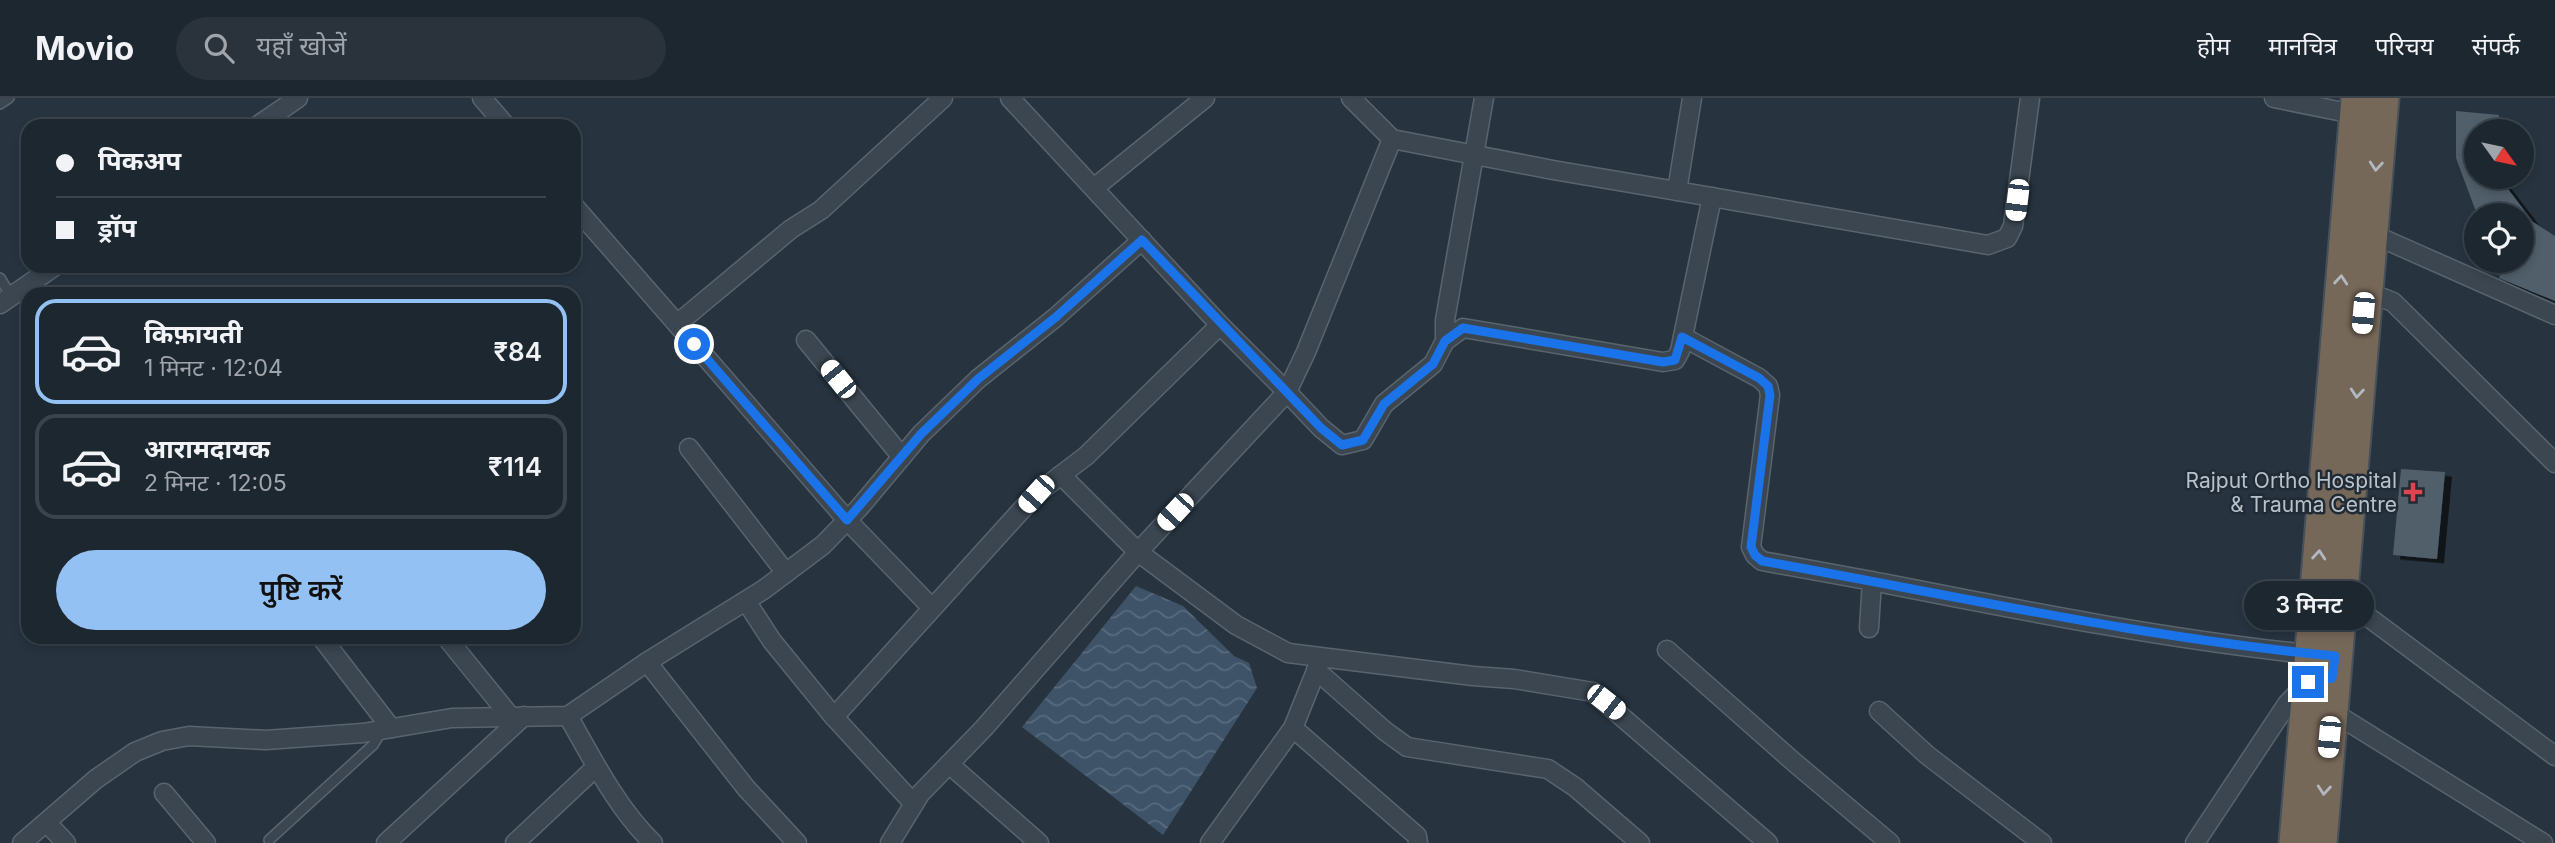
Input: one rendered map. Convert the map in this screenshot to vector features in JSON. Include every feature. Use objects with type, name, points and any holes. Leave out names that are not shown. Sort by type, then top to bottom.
[{"type":"highway","points":[[2320,843],[2331,710],[2322,668],[2340,596],[2370,233],[2369,107]]},
{"type":"highway","points":[[2296,843],[2322,668],[2369,107]]},
{"type":"street","points":[[267,119],[298,98]]},
{"type":"street","points":[[482,98],[500,119]]},
{"type":"street","points":[[677,324],[791,229],[821,210],[943,98]]},
{"type":"street","points":[[1010,98],[1220,325],[1321,428],[1342,445],[1363,440],[1384,404],[1433,364],[1445,341],[1463,328],[1663,362],[1675,360],[1712,197]]},
{"type":"street","points":[[1094,188],[1205,98]]},
{"type":"street","points":[[1351,98],[1392,139],[1988,245],[2007,238],[2013,226],[2030,98]]},
{"type":"street","points":[[1445,341],[1445,320],[1485,98]]},
{"type":"street","points":[[1677,191],[1692,98]]},
{"type":"street","points":[[2274,98],[2369,107]]},
{"type":"street","points":[[890,843],[920,794],[984,728],[1138,552],[1287,392],[1306,352],[1392,139]]},
{"type":"street","points":[[581,214],[847,520],[932,608]]},
{"type":"street","points":[[2370,233],[2555,314]]},
{"type":"street","points":[[22,843],[96,779],[135,752],[162,741],[189,736],[266,740],[386,729],[452,718],[568,716],[647,662],[746,601],[823,545],[921,434],[978,379],[1056,317],[1142,240]]},
{"type":"street","points":[[25,287],[45,273]]},
{"type":"street","points":[[6,300],[21,290]]},
{"type":"street","points":[[2365,291],[2393,302],[2555,463]]},
{"type":"street","points":[[834,717],[1036,494],[1086,456],[1220,325]]},
{"type":"street","points":[[1682,337],[1759,378],[1768,386],[1770,395],[1751,547],[1762,561],[2029,612],[2271,650],[2322,668],[2287,704],[2195,843]]},
{"type":"street","points":[[806,340],[902,457]]},
{"type":"street","points":[[689,448],[786,573]]},
{"type":"street","points":[[1061,475],[1138,552],[1236,625],[1288,653],[1319,664],[1514,679],[1592,692],[1768,843]]},
{"type":"street","points":[[1869,628],[1872,581]]},
{"type":"street","points":[[2340,596],[2555,756]]},
{"type":"street","points":[[746,601],[772,641],[834,717],[914,804]]},
{"type":"street","points":[[326,644],[386,729]]},
{"type":"street","points":[[452,644],[517,716]]},
{"type":"street","points":[[1667,650],[1795,764],[1890,843]]},
{"type":"street","points":[[647,662],[746,788],[797,843]]},
{"type":"street","points":[[1214,842],[1293,728],[1319,664]]},
{"type":"street","points":[[1319,664],[1385,731],[1407,747],[1548,769],[1575,787],[1640,843]]},
{"type":"street","points":[[2331,710],[2543,843]]},
{"type":"street","points":[[1880,711],[1927,755],[2042,843]]},
{"type":"street","points":[[386,843],[517,716]]},
{"type":"street","points":[[568,716],[596,766],[638,829],[653,843]]},
{"type":"street","points":[[1293,728],[1417,836],[1418,843]]},
{"type":"street","points":[[948,764],[1039,843]]},
{"type":"street","points":[[515,843],[596,766]]},
{"type":"street","points":[[164,793],[206,843]]},
{"type":"street","points":[[47,823],[66,843]]},
{"type":"lane","points":[[0,104],[9,98]]},
{"type":"lane","points":[[0,278],[6,300]]},
{"type":"lane","points":[[270,840],[373,745],[386,729]]},
{"type":"water","points":[[1136,586],[1183,606],[1234,656],[1249,663],[1257,688],[1163,835],[1022,727]]},
{"type":"building","points":[[2456,111],[2499,115],[2499,119],[2464,119],[2464,179],[2456,158]]},
{"type":"building","points":[[2468,189],[2508,189],[2519,203],[2473,203]]},
{"type":"building","points":[[2534,223],[2555,236],[2555,301],[2499,278],[2501,273],[2534,273]]},
{"type":"building","points":[[2401,469],[2445,472],[2437,559],[2393,555]]},
{"type":"place","name":"Rajput Ortho Hospital & Trauma Centre","points":[[2413,492]]},
{"type":"route","points":[[694,344],[847,520],[921,434],[978,379],[1056,317],[1142,240],[1220,325],[1321,428],[1342,445],[1363,440],[1384,404],[1433,364],[1445,341],[1463,328],[1663,362],[1675,360],[1680,351],[1682,337],[1759,378],[1768,386],[1770,395],[1751,547],[1762,561],[2029,612],[2271,650],[2335,656],[2332,678],[2308,682]]}]
